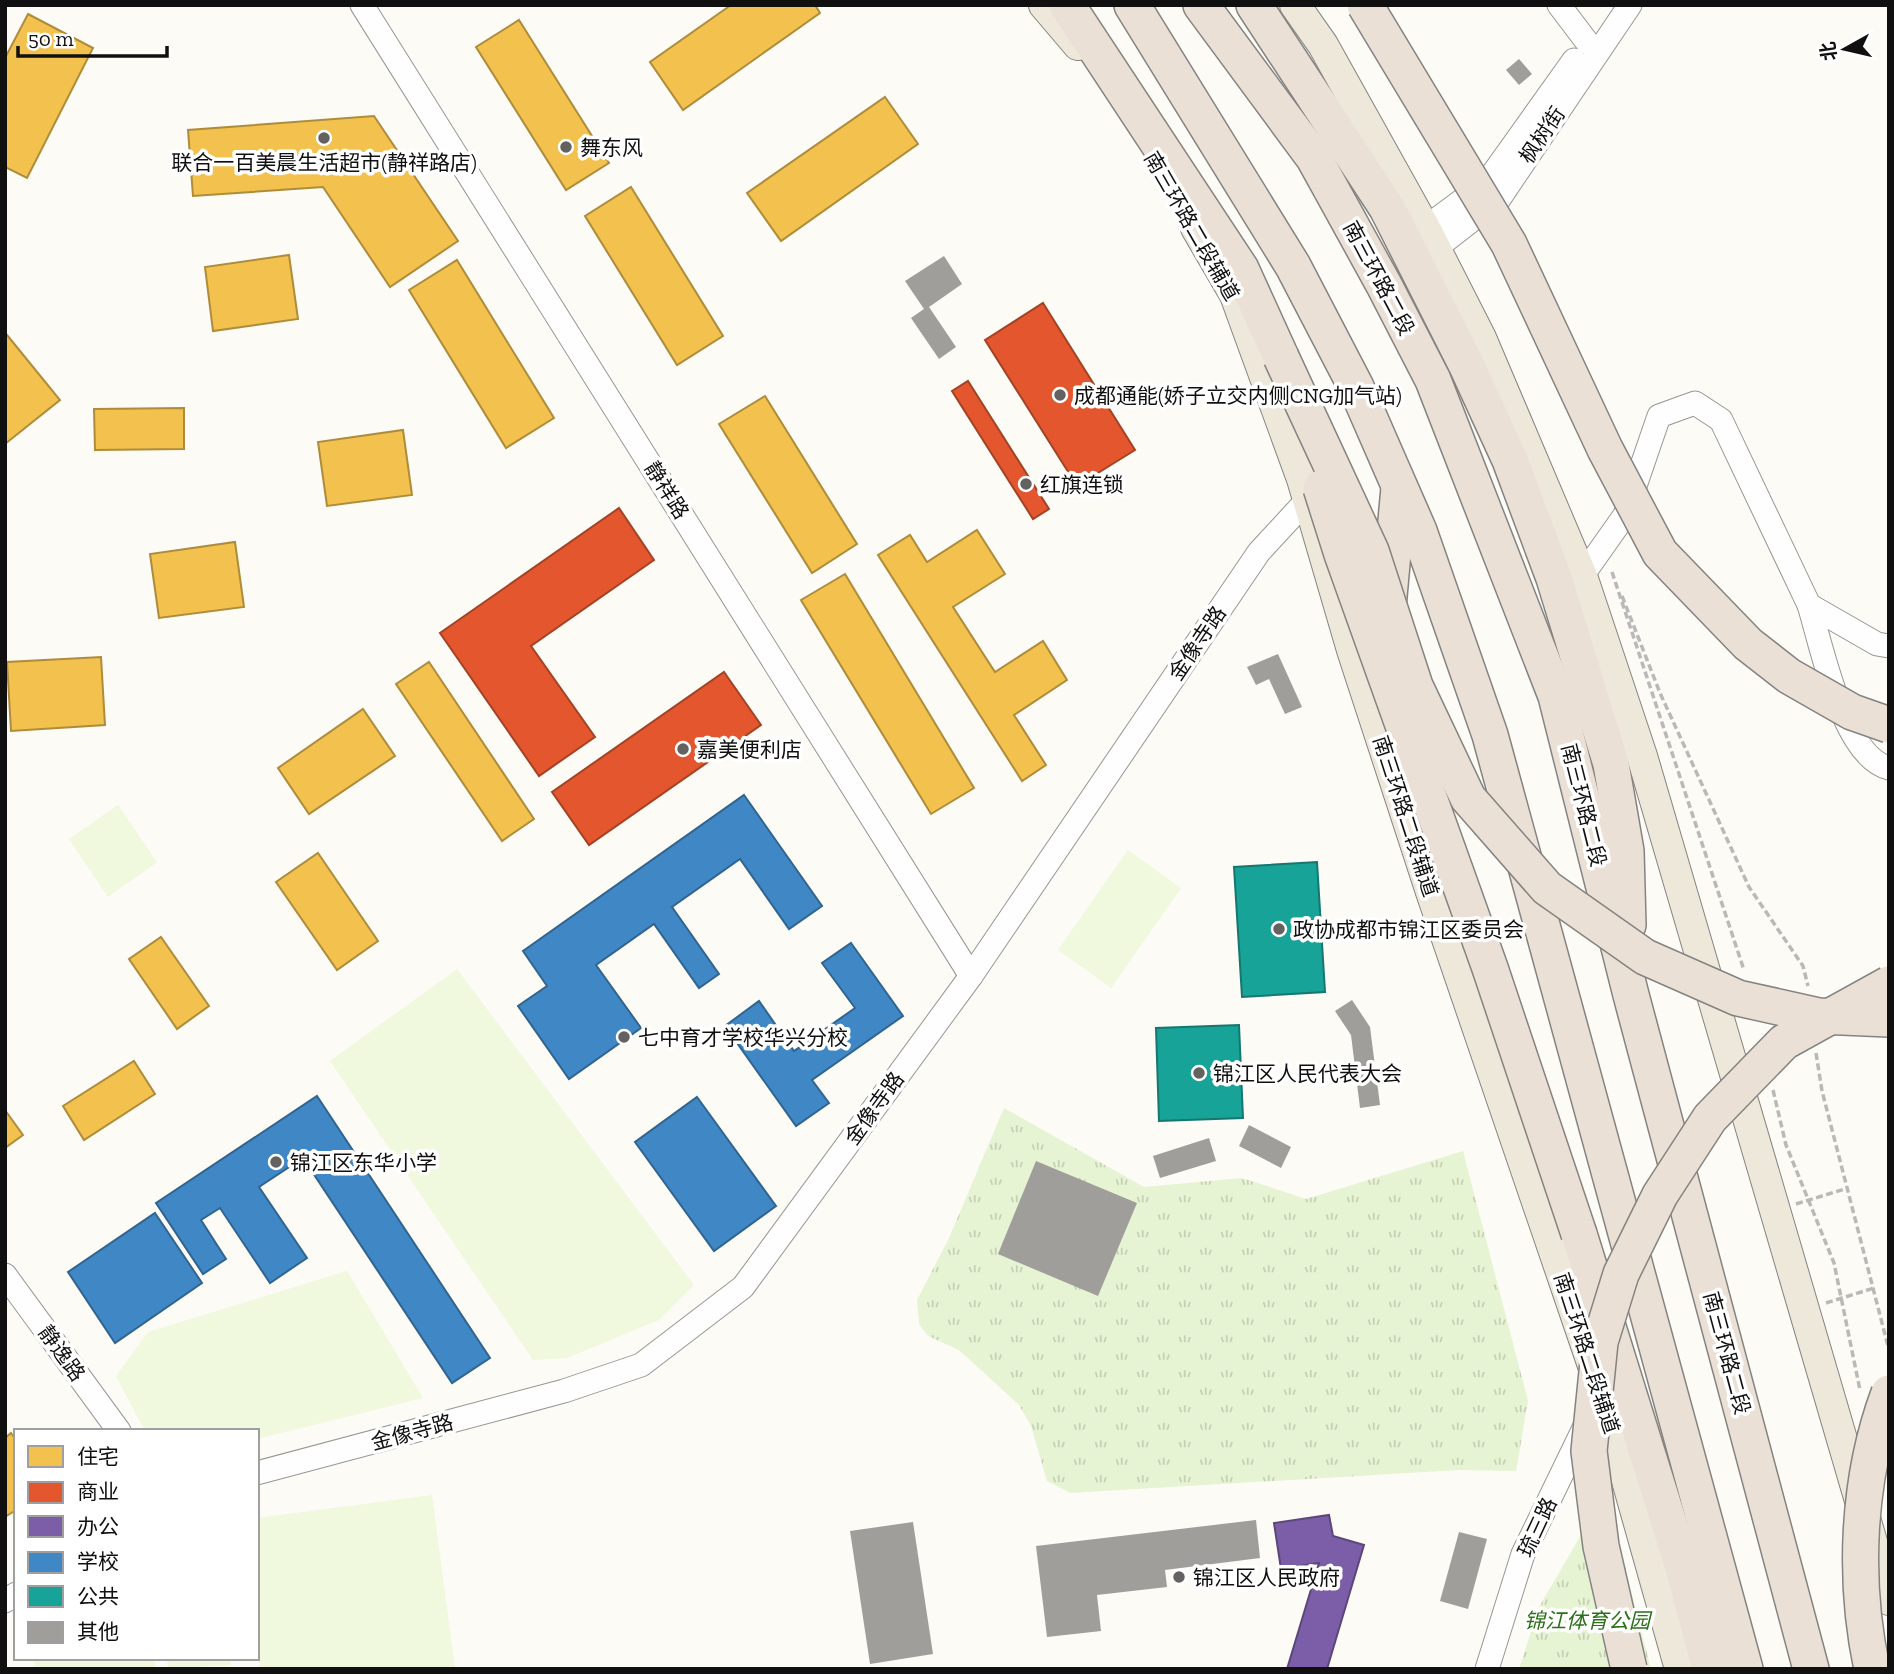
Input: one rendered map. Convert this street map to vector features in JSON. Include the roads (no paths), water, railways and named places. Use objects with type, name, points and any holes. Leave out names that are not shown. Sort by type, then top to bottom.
[{"type":"highway","points":[[1068,5],[1241,269],[1371,551],[1415,686],[1468,798],[1547,888],[1645,957],[1738,998],[1819,1016],[1889,1019]]},
{"type":"highway","points":[[1132,5],[1293,266],[1356,387],[1399,481],[1490,735],[1745,1669]]},
{"type":"highway","name":"南三环路二段","points":[[1201,5],[1314,158],[1433,380],[1556,696],[1631,995],[1811,1669]]},
{"type":"highway","points":[[1254,5],[1387,208],[1466,364],[1568,577],[1611,764],[1626,851],[1631,995]]},
{"type":"highway","points":[[1365,5],[1509,244],[1605,449],[1660,553],[1748,644],[1789,676],[1852,712],[1889,725]]},
{"type":"highway","points":[[1281,358],[1342,554],[1490,968],[1579,1234],[1684,1571],[1710,1669]]},
{"type":"highway","points":[[1384,653],[1399,481]]},
{"type":"highway","points":[[1629,1669],[1601,1546],[1590,1451],[1600,1342],[1621,1274],[1660,1195],[1710,1118],[1784,1042],[1889,984]]},
{"type":"highway","points":[[1872,1669],[1860,1582],[1871,1455],[1889,1393]]},
{"type":"main road","name":"南三环路二段辅道","points":[[1044,5],[1085,53],[1150,152],[1235,295],[1308,499],[1352,650],[1458,972],[1602,1392],[1680,1669]]},
{"type":"main road","points":[[1295,5],[1323,45],[1430,238],[1481,338],[1568,577],[1642,756],[1889,1600]]},
{"type":"street","name":"静祥路","points":[[362,5],[971,976]]},
{"type":"street","points":[[1559,5],[1587,42]]},
{"type":"street","name":"枫树街","points":[[1430,238],[1487,182],[1612,5]]},
{"type":"street","name":"枫树街","points":[[1430,238],[1499,198],[1630,5]]},
{"type":"street","points":[[1235,295],[1337,504],[1384,653],[1428,815],[1458,972]]},
{"type":"street","points":[[1568,577],[1603,547],[1625,515],[1659,416],[1695,403],[1721,420],[1809,605],[1839,702],[1856,743],[1878,766],[1889,768]]},
{"type":"street","name":"金像寺路","points":[[259,1472],[564,1391],[641,1365],[743,1287],[971,976],[1259,552],[1308,499]]},
{"type":"street","points":[[1809,605],[1877,644],[1889,646]]},
{"type":"street","name":"静逸路","points":[[5,1275],[118,1429]]},
{"type":"street","name":"琉三路","points":[[1488,1669],[1523,1554],[1602,1392]]},
{"type":"place","name":"联合一百美晨生活超市(静祥路店)","points":[[324,138]]},
{"type":"place","name":"舞东风","points":[[566,147]]},
{"type":"place","name":"成都通能(娇子立交内侧CNG加气站)","points":[[1060,395]]},
{"type":"place","name":"红旗连锁","points":[[1026,484]]},
{"type":"place","name":"嘉美便利店","points":[[683,749]]},
{"type":"place","name":"政协成都市锦江区委员会","points":[[1279,929]]},
{"type":"place","name":"七中育才学校华兴分校","points":[[624,1037]]},
{"type":"place","name":"锦江区人民代表大会","points":[[1199,1073]]},
{"type":"place","name":"锦江区东华小学","points":[[276,1162]]},
{"type":"place","name":"锦江区人民政府","points":[[1179,1577]]},
{"type":"park label","name":"锦江体育公园","points":[[1587,1620]]}]
